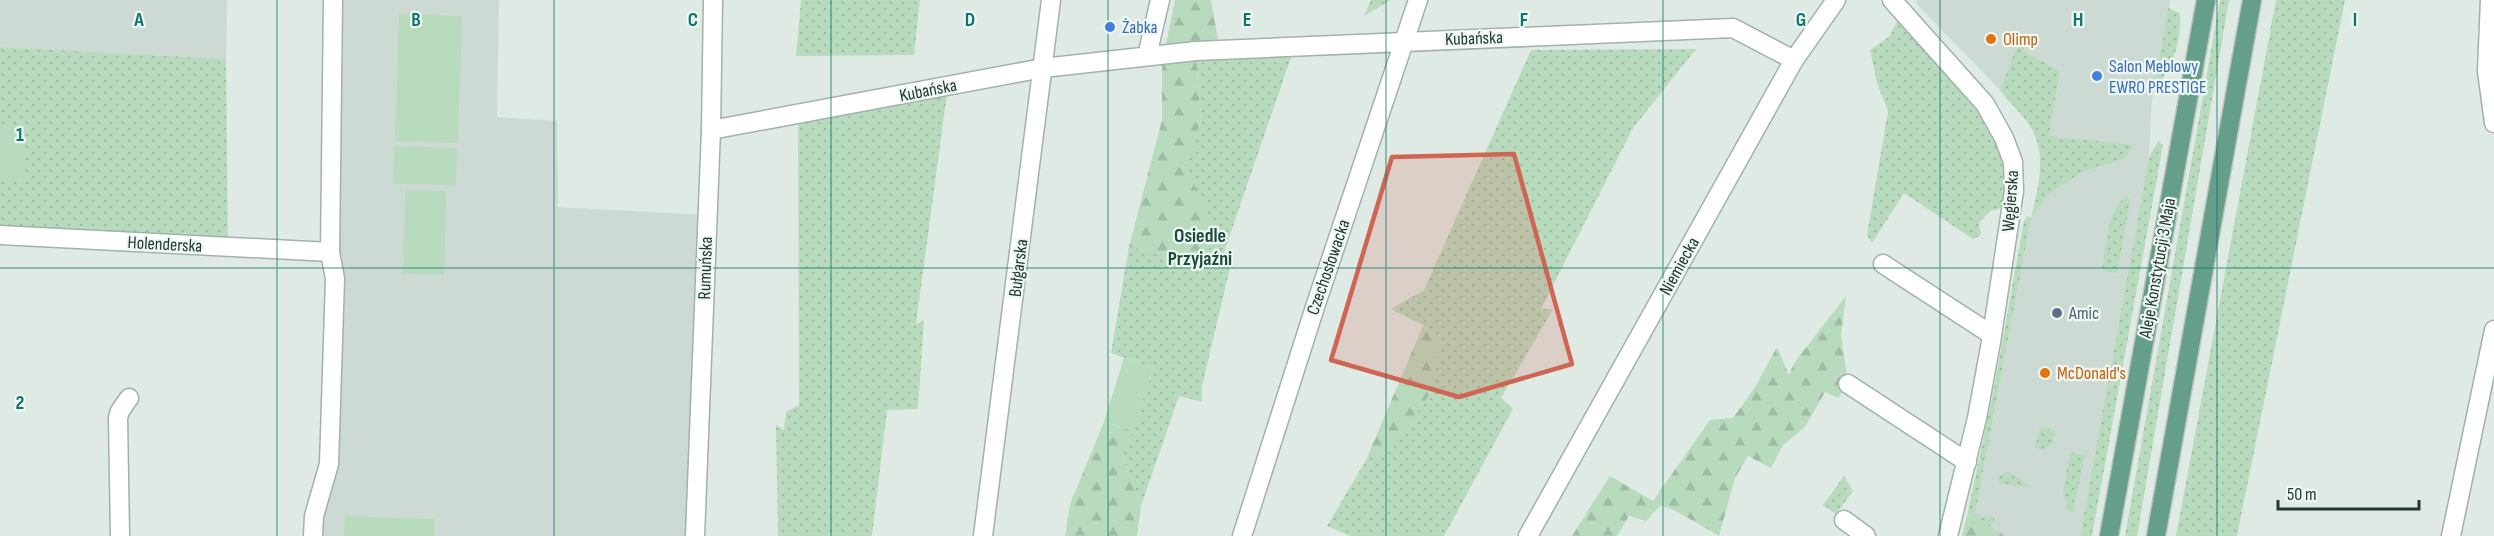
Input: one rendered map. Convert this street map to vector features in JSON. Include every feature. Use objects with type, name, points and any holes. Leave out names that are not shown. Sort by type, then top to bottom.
[{"type":"main road","name":"Aleje Konstytucji 3 Maja","points":[[2109,536],[2206,0]]},
{"type":"main road","points":[[2156,536],[2252,0]]},
{"type":"street","points":[[313,536],[314,516],[328,464],[335,279],[330,252],[333,0]]},
{"type":"street","name":"Rumuńska","points":[[695,536],[711,130],[713,0]]},
{"type":"street","name":"Bułgarska","points":[[983,536],[1051,0]]},
{"type":"street","points":[[1147,56],[1160,0]]},
{"type":"street","name":"Czechosłowacka","points":[[1242,536],[1315,307],[1418,0]]},
{"type":"street","name":"Niemiecka","points":[[1535,533],[1794,60],[1836,0]]},
{"type":"street","name":"Węgierska","points":[[1892,0],[1985,104],[2004,138],[2013,162],[2014,191],[1992,335],[1967,462],[1948,536]]},
{"type":"street","points":[[2490,0],[2487,70],[2494,123]]},
{"type":"street","name":"Kubańska","points":[[711,130],[1043,68],[1196,51],[1734,28],[1794,60]]},
{"type":"street","name":"Holenderska","points":[[0,235],[330,252]]},
{"type":"street","points":[[1883,264],[1992,335]]},
{"type":"street","points":[[2451,536],[2494,330]]},
{"type":"street","points":[[1848,384],[1967,462]]},
{"type":"street","points":[[120,536],[118,418],[129,398]]},
{"type":"street","points":[[1844,520],[1866,536]]},
{"type":"highlighted area","points":[[1514,154],[1572,364],[1459,397],[1331,360],[1392,157]]},
{"type":"shaded area","points":[[0,0],[227,0],[226,59],[0,47]]},
{"type":"shaded area","points":[[332,0],[499,0],[497,117],[557,121],[558,207],[707,215],[695,536],[313,536],[329,464]]},
{"type":"shaded area","points":[[1918,0],[2170,0],[2152,101],[2149,157],[2080,536],[2005,536],[1991,526],[1967,516],[1975,514],[2031,218],[2047,196],[2082,172],[2125,159],[2049,136],[2060,71],[2024,51],[2006,75],[2000,90],[1915,2]]},
{"type":"green space","points":[[801,0],[920,0],[914,55],[796,56]]},
{"type":"green space","points":[[1175,0],[1211,0],[1220,50],[1196,51],[1201,121],[1185,165],[1213,224],[1207,262],[1129,247],[1162,120],[1162,64]]},
{"type":"green space","points":[[1371,0],[1391,0],[1364,16]]},
{"type":"green space","points":[[2220,0],[2229,0],[2137,536],[2125,536]]},
{"type":"green space","points":[[2276,0],[2345,0],[2237,536],[2176,536]]},
{"type":"green space","points":[[2168,8],[2180,13],[2179,35],[2171,63],[2154,91]]},
{"type":"green space","points":[[1902,11],[1985,104],[2014,191],[2002,208],[1990,211],[1979,223],[1981,235],[1973,239],[1904,193],[1872,243],[1867,235],[1888,111],[1877,83],[1870,50],[1889,37]]},
{"type":"green space","points":[[399,14],[462,16],[458,143],[395,141]]},
{"type":"green space","points":[[2019,42],[2026,44],[2024,51],[2060,71],[2049,136],[2134,145],[2125,159],[2082,172],[2047,196],[2031,218],[2040,171],[2039,148],[2030,126],[2000,90]]},
{"type":"green space","points":[[1295,46],[1224,252],[1230,268],[1202,386],[1202,402],[1179,396],[1141,506],[1122,457],[1133,431],[1153,368],[1111,353],[1129,247],[1207,262],[1212,224],[1185,165],[1201,121],[1196,51]]},
{"type":"green space","points":[[0,47],[226,59],[228,247],[0,238]]},
{"type":"green space","points":[[1696,49],[1633,128],[1541,309],[1553,309],[1501,398],[1513,409],[1444,536],[1350,536],[1327,526],[1366,460],[1393,448],[1441,343],[1423,325],[1391,309],[1424,290],[1531,50]]},
{"type":"green space","points":[[948,86],[916,324],[924,320],[918,409],[887,410],[872,536],[778,536],[776,425],[784,430],[786,412],[799,405],[798,114]]},
{"type":"green space","points":[[0,124],[23,125],[22,180],[0,179]]},
{"type":"green space","points":[[2158,141],[2163,145],[2092,536],[2080,536],[2149,157]]},
{"type":"green space","points":[[394,146],[457,148],[456,185],[393,184]]},
{"type":"green space","points":[[405,190],[446,191],[444,275],[403,274]]},
{"type":"green space","points":[[2125,197],[2130,198],[2130,202],[2117,273],[2102,271],[2110,222]]},
{"type":"green space","points":[[2027,216],[2031,218],[1975,514],[1995,518],[1991,526],[1967,516],[1994,388],[2024,221]]},
{"type":"green space","points":[[1846,296],[1841,335],[1848,384],[1838,398],[1825,392],[1805,427],[1783,445],[1771,468],[1748,456],[1735,478],[1719,536],[1676,511],[1657,504],[1660,506],[1646,521],[1629,516],[1617,536],[1572,536],[1610,476],[1653,501],[1710,420],[1733,418],[1755,387],[1777,347],[1789,375],[1794,363]]},
{"type":"green space","points":[[1423,326],[1441,343],[1428,397],[1393,448],[1366,460]]},
{"type":"green space","points":[[1124,358],[1153,368],[1133,431],[1104,422]]},
{"type":"green space","points":[[1104,422],[1133,431],[1122,457],[1141,506],[1137,536],[1065,536],[1070,504]]},
{"type":"green space","points":[[2040,428],[2055,430],[2053,443],[2044,450],[2035,448]]},
{"type":"green space","points":[[2070,453],[2085,455],[2073,512],[2069,512],[2063,492]]},
{"type":"green space","points":[[2008,472],[2031,488],[2000,483],[1998,479],[2000,475]]},
{"type":"green space","points":[[1844,476],[1853,491],[1836,514],[1823,505]]},
{"type":"green space","points":[[345,516],[434,519],[434,536],[344,536]]},
{"type":"green space","points":[[1967,516],[1991,526],[2005,536],[1962,536]]},
{"type":"place","name":"Żabka","points":[[1110,27]]},
{"type":"place","name":"Olimp","points":[[1991,39]]},
{"type":"place","name":"Salon Meblowy EWRO PRESTIGE","points":[[2097,76]]},
{"type":"place","name":"Amic","points":[[2057,313]]},
{"type":"place","name":"McDonald's","points":[[2045,373]]},
{"type":"district","name":"Osiedle Przyjaźni","points":[[1200,246]]}]
